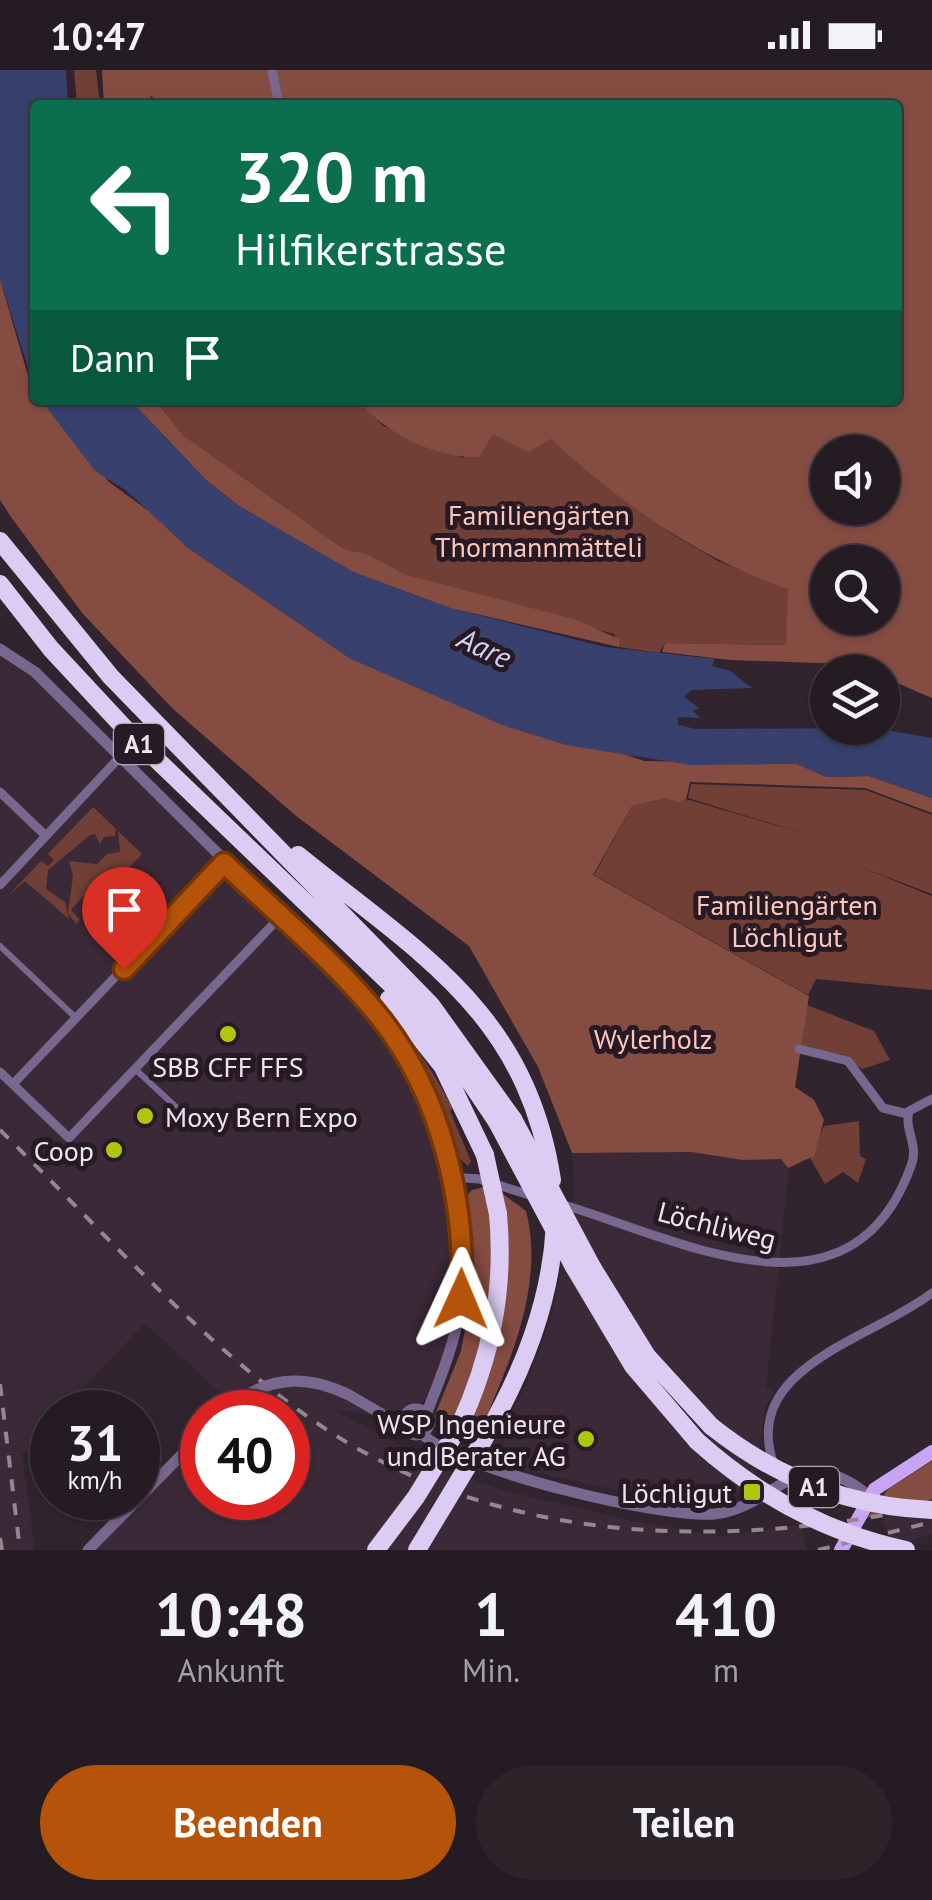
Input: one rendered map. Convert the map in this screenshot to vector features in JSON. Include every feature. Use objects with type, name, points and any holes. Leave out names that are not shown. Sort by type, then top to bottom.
[{"type":"highway","name":"A1","points":[[0,541],[101,666],[431,1005],[505,1120],[633,1366],[697,1441],[783,1504],[845,1542],[906,1550]]},
{"type":"highway","name":"A1","points":[[0,584],[111,715],[402,994],[505,1120]]},
{"type":"highway","points":[[251,817],[447,974],[485,1016],[529,1091],[552,1180],[555,1222],[547,1286],[532,1341],[484,1440],[417,1550]]},
{"type":"highway","points":[[292,892],[428,1046],[457,1091],[485,1155],[498,1214],[501,1257],[496,1316],[483,1371],[459,1427],[424,1485],[376,1550]]},
{"type":"highway","name":"A1","points":[[583,1267],[646,1356],[710,1426],[763,1463],[827,1492],[885,1506],[932,1510]]},
{"type":"main road","points":[[845,1542],[869,1496],[881,1483],[932,1452]]},
{"type":"street","points":[[272,70],[278,100]]},
{"type":"street","points":[[0,649],[35,672],[392,1034],[425,1098],[451,1177],[462,1244],[461,1299],[448,1359],[426,1415],[428,1425],[421,1433]]},
{"type":"street","points":[[0,885],[118,759]]},
{"type":"street","points":[[0,792],[46,836]]},
{"type":"street","points":[[13,1084],[224,863]]},
{"type":"street","points":[[0,1072],[69,1138],[280,917]]},
{"type":"street","points":[[0,946],[76,1019]]},
{"type":"street","points":[[799,1049],[848,1061],[883,1108],[908,1114],[932,1099]]},
{"type":"street","points":[[135,1069],[189,1119]]},
{"type":"street","name":"Löchliweg","points":[[451,1177],[479,1179],[744,1261],[801,1263],[852,1245],[891,1206],[914,1156],[908,1114]]},
{"type":"street","points":[[780,1481],[768,1449],[767,1425],[780,1393],[808,1366],[890,1323],[932,1293]]},
{"type":"street","points":[[256,1390],[290,1380],[314,1382],[349,1395],[411,1433],[421,1433],[457,1454],[528,1479],[696,1513],[740,1507],[780,1481],[828,1474],[851,1482],[869,1496]]},
{"type":"street","points":[[404,1426],[408,1411],[418,1409],[426,1415]]},
{"type":"street","points":[[88,1550],[180,1456]]},
{"type":"shaded area","points":[[0,649],[10,654],[280,917],[293,939],[374,1018],[424,1108],[446,1174],[458,1242],[456,1305],[447,1349],[432,1391],[418,1409],[394,1418],[333,1409],[442,1468],[502,1490],[638,1522],[719,1536],[801,1525],[807,1550],[88,1550],[117,1520],[160,1520],[160,1477],[180,1456],[180,1520],[310,1520],[310,1390],[217,1390],[145,1323],[82,1390],[30,1390],[30,1446],[22,1455],[35,1550],[0,1550]]},
{"type":"shaded area","points":[[691,1152],[743,1160],[781,1159],[789,1166],[766,1387],[774,1393],[765,1406],[755,1483],[728,1501],[696,1507],[509,1467],[513,1456],[486,1459],[525,1387],[552,1316],[575,1190],[572,1153]]},
{"type":"shaded area","points":[[932,1499],[932,1534],[894,1546],[881,1515]]},
{"type":"green space","points":[[74,70],[96,70],[99,100],[77,100]]},
{"type":"green space","points":[[102,70],[932,70],[932,698],[900,684],[900,655],[810,655],[810,663],[730,660],[662,652],[665,643],[786,645],[788,589],[723,562],[662,527],[551,439],[528,452],[493,434],[479,457],[446,454],[396,433],[363,405],[902,405],[902,100],[154,100],[152,96],[147,100],[104,100]]},
{"type":"green space","name":"Wylerholz","points":[[0,279],[30,383],[30,405],[45,405],[109,482],[161,520],[187,547],[351,659],[644,761],[797,764],[827,777],[869,776],[932,798],[932,813],[865,788],[690,782],[686,799],[679,803],[666,798],[632,806],[593,875],[809,996],[795,1087],[814,1100],[824,1120],[814,1156],[788,1168],[781,1159],[743,1160],[691,1152],[572,1153],[538,1067],[469,946],[295,815],[172,708],[83,614],[0,500]]},
{"type":"green space","points":[[135,405],[159,405],[183,435],[344,549],[367,554],[407,575],[577,620],[619,639],[619,647],[450,608],[353,572],[239,506],[206,480]]},
{"type":"green space","name":"Familiengärten Thormannmätteli","points":[[159,405],[363,405],[383,426],[463,458],[493,433],[551,439],[672,534],[718,561],[789,589],[786,645],[665,643],[659,653],[619,647],[614,634],[407,575],[367,554],[344,549],[183,435]]},
{"type":"green space","name":"Familiengärten Löchligut","points":[[691,784],[866,790],[932,815],[932,894],[858,866],[932,896],[932,990],[816,979],[808,995],[594,875],[632,806],[666,798],[679,803],[686,799],[806,834],[688,798]]},
{"type":"green space","points":[[93,807],[116,829],[115,836],[104,837],[100,844],[95,834],[90,835],[48,870],[46,889],[65,902],[69,919],[25,881],[7,897],[41,861],[48,866],[54,860],[48,854]]},
{"type":"green space","points":[[118,831],[142,854],[109,889],[98,880],[71,910],[80,920],[76,924],[68,913],[73,876],[69,861],[97,864],[107,854],[120,852]]},
{"type":"green space","points":[[217,844],[347,967],[406,1034],[453,1109],[450,1111],[471,1161],[468,1166],[458,1157],[412,1053],[390,1019]]},
{"type":"green space","points":[[807,1005],[874,1031],[890,1060],[862,1069],[843,1055],[801,1047]]},
{"type":"green space","points":[[859,1121],[860,1156],[866,1159],[858,1183],[843,1172],[825,1184],[810,1158],[824,1126]]},
{"type":"green space","points":[[484,1187],[503,1194],[526,1211],[531,1240],[527,1299],[510,1358],[476,1440],[442,1439],[432,1422],[461,1351],[471,1298],[465,1198],[472,1190]]},
{"type":"green space","points":[[932,1461],[932,1499],[867,1518],[888,1489]]},
{"type":"water","points":[[0,70],[66,70],[68,100],[30,100],[30,374],[0,279]]},
{"type":"water","name":"Aare","points":[[45,405],[135,405],[206,480],[239,506],[353,572],[450,608],[605,647],[715,659],[712,666],[730,671],[752,688],[691,690],[684,697],[699,708],[693,711],[701,718],[678,717],[678,725],[696,729],[810,728],[810,745],[900,745],[900,732],[932,738],[932,798],[869,776],[827,777],[797,764],[691,765],[566,745],[502,725],[351,659],[187,547],[127,491],[95,471]]},
{"type":"railway","points":[[0,1130],[188,1318],[269,1387],[311,1419],[381,1461],[455,1493],[532,1514],[611,1527],[691,1532],[772,1529],[932,1506]]},
{"type":"railway","points":[[0,1384],[20,1550]]},
{"type":"railway","points":[[818,1550],[932,1522]]},
{"type":"railway","points":[[0,1538],[2,1550]]},
{"type":"place","name":"SBB CFF FFS","points":[[228,1034]]},
{"type":"place","name":"Moxy Bern Expo","points":[[145,1116]]},
{"type":"place","name":"Coop","points":[[114,1150]]},
{"type":"place","name":"WSP Ingenieure und Berater AG","points":[[586,1439]]},
{"type":"place","name":"Löchligut","points":[[752,1492]]},
{"type":"route","points":[[124,969],[224,863],[333,968],[392,1034],[434,1120],[456,1201],[462,1244],[461,1299]]}]
